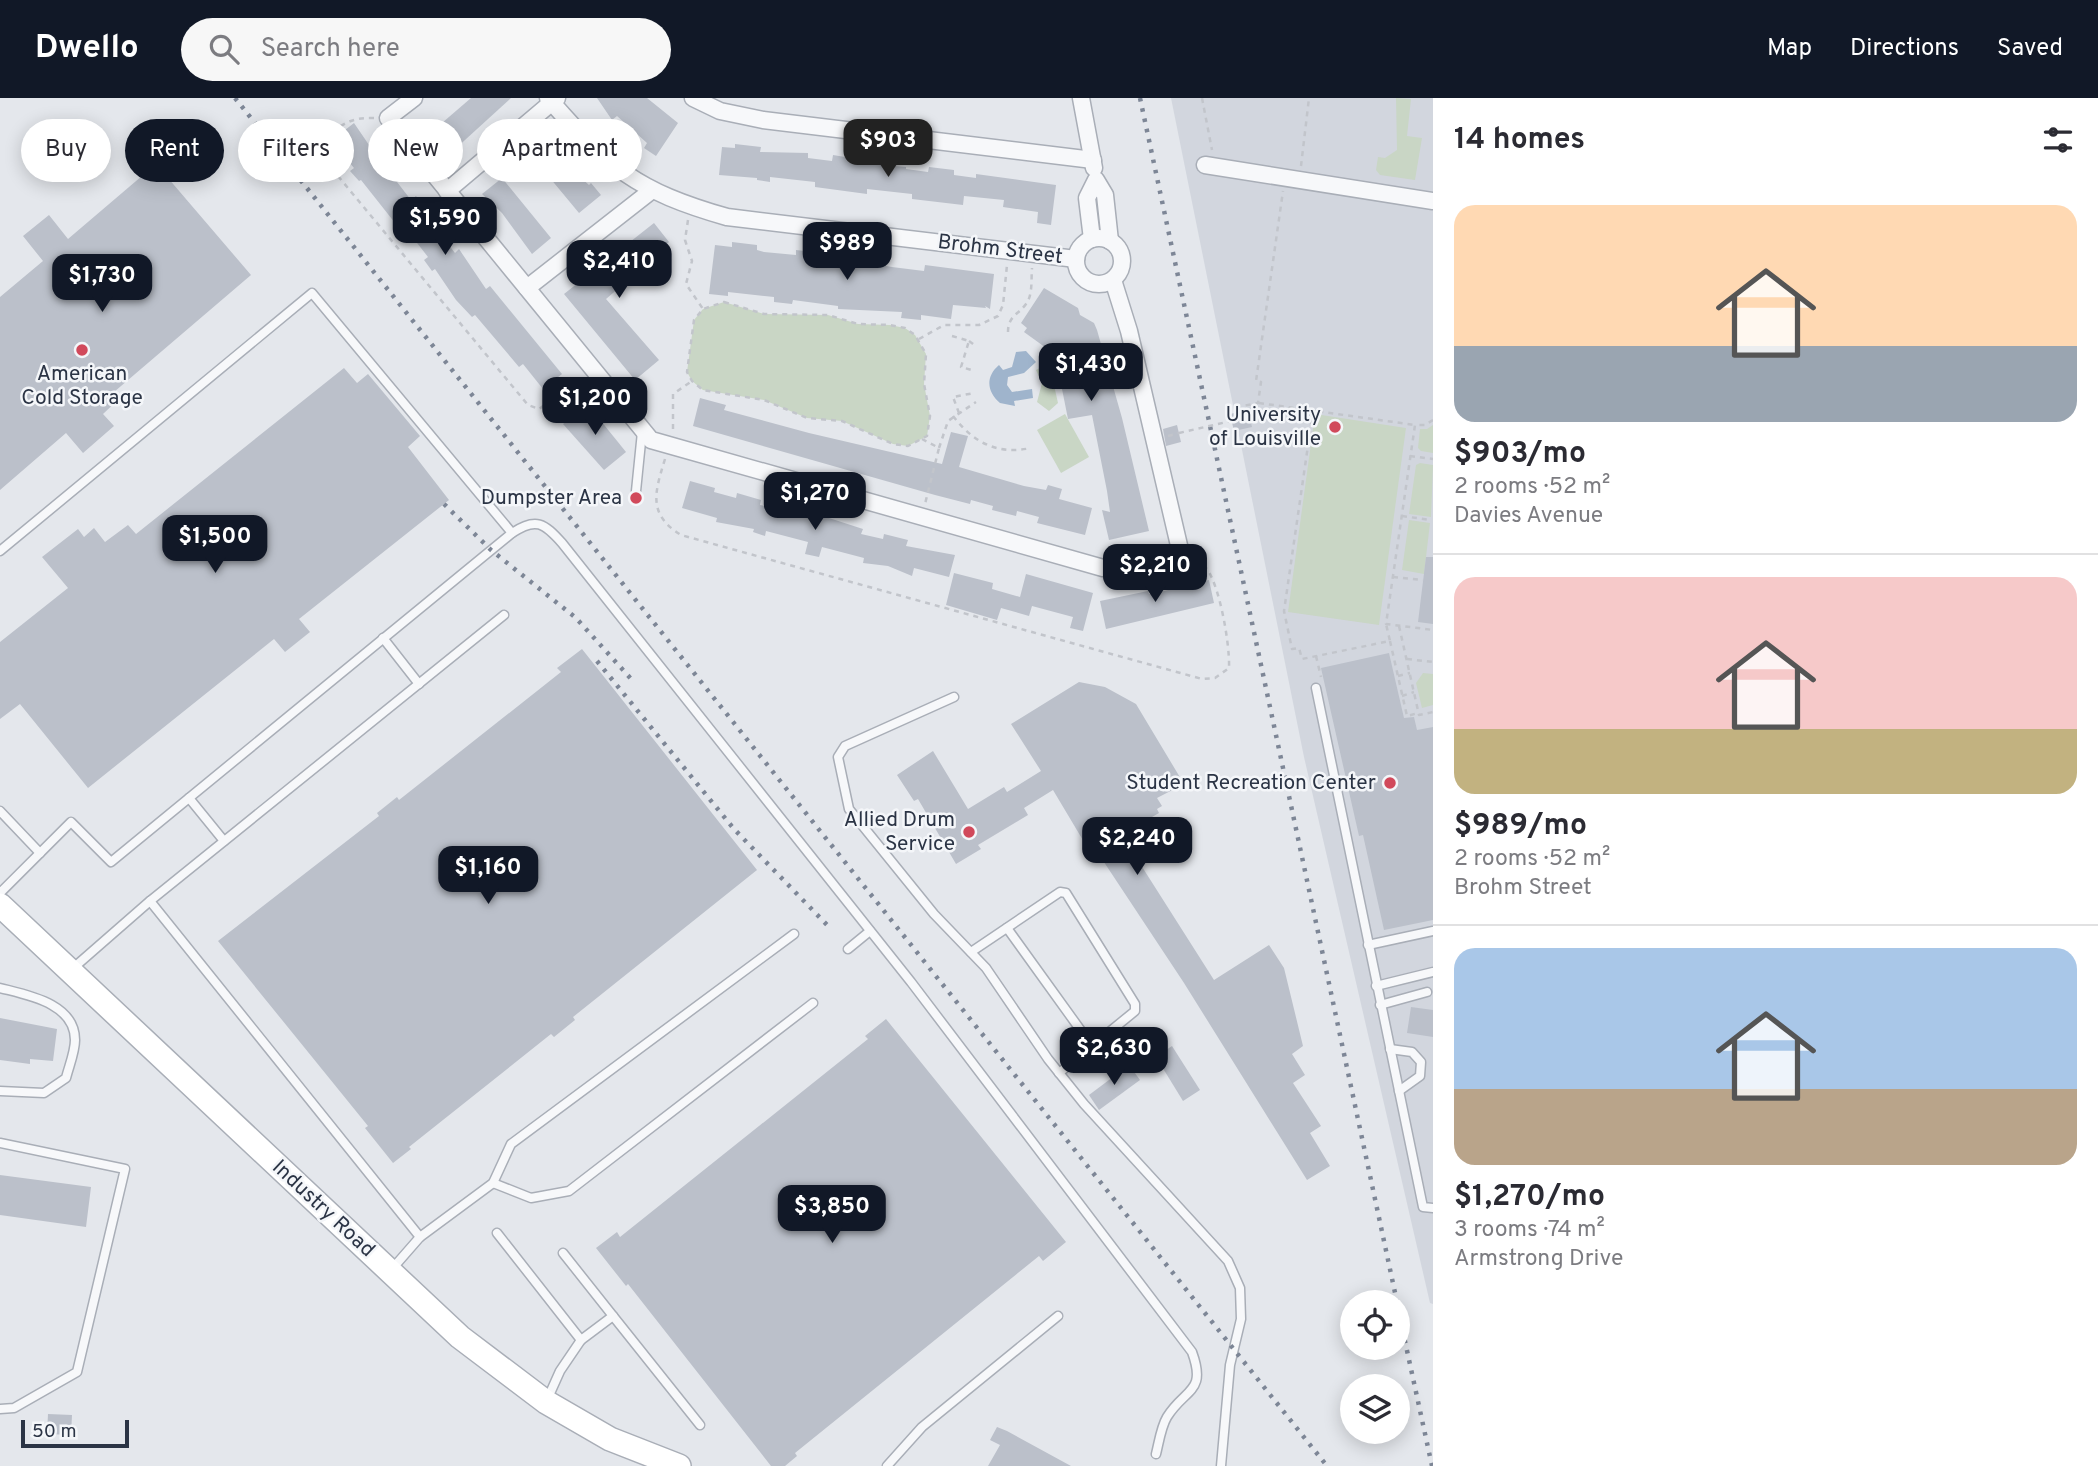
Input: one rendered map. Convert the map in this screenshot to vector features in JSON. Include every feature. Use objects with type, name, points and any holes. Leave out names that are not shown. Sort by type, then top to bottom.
[{"type":"main road","name":"Industry Road","points":[[0,905],[460,1337],[546,1402],[610,1439],[679,1466]]},
{"type":"street","points":[[414,98],[388,118],[651,440],[1103,568],[1181,554],[1129,331],[1113,279]]},
{"type":"street","points":[[693,98],[720,111],[763,120],[1093,160]]},
{"type":"street","points":[[1081,98],[1096,180],[1105,195],[1110,241],[1121,255],[1122,264],[1113,279],[1105,284],[1088,282],[1081,276],[1076,259],[1079,250],[1092,239],[1110,241]]},
{"type":"street","points":[[447,191],[552,99]]},
{"type":"street","name":"Brohm Street","points":[[552,99],[609,165],[652,191],[690,206],[727,217],[1076,259]]},
{"type":"street","points":[[1209,159],[1303,170],[1433,201]]},
{"type":"street","points":[[1092,239],[1087,198],[1096,180]]},
{"type":"street","points":[[527,288],[652,191]]},
{"type":"lane","points":[[0,551],[312,293],[512,533]]},
{"type":"lane","points":[[636,491],[643,429]]},
{"type":"lane","points":[[0,893],[71,822],[111,862],[512,533],[527,523],[535,523],[551,531],[562,543],[870,931],[1192,1352],[1199,1376],[1192,1392],[1166,1418],[1156,1454]]},
{"type":"lane","points":[[71,971],[150,901],[504,615]]},
{"type":"lane","points":[[383,638],[419,684]]},
{"type":"lane","points":[[1319,685],[1376,986],[1423,1207],[1433,1208]]},
{"type":"lane","points":[[954,698],[845,746],[838,757],[849,808],[934,914],[986,968],[1059,1073],[1084,1104],[1228,1261],[1240,1288],[1241,1319],[1230,1365],[1221,1466]]},
{"type":"lane","points":[[189,798],[224,841]]},
{"type":"lane","points":[[0,811],[40,853]]},
{"type":"lane","points":[[971,952],[1060,892],[1066,893],[1135,1004],[1135,1011],[1059,1073]]},
{"type":"lane","points":[[150,901],[420,1237]]},
{"type":"lane","points":[[1007,928],[1092,1046]]},
{"type":"lane","points":[[848,949],[870,931]]},
{"type":"lane","points":[[1368,944],[1433,931]]},
{"type":"lane","points":[[390,1271],[420,1237],[493,1183],[511,1144],[794,934]]},
{"type":"lane","points":[[1376,986],[1433,972]]},
{"type":"lane","points":[[0,988],[41,999],[66,1016],[76,1039],[66,1078],[44,1093],[0,1091]]},
{"type":"lane","points":[[1380,1004],[1427,992]]},
{"type":"lane","points":[[493,1183],[531,1198],[569,1191],[813,1003]]},
{"type":"lane","points":[[1390,1049],[1412,1052],[1421,1062],[1423,1069],[1415,1081],[1399,1091]]},
{"type":"lane","points":[[0,1143],[125,1169],[77,1372],[14,1408],[0,1409]]},
{"type":"lane","points":[[498,1233],[581,1340]]},
{"type":"lane","points":[[564,1254],[700,1425]]},
{"type":"lane","points":[[546,1402],[560,1371],[581,1340],[613,1316]]},
{"type":"lane","points":[[887,1466],[922,1427],[1058,1316]]},
{"type":"path","points":[[1202,98],[1209,159]]},
{"type":"path","points":[[1303,170],[1309,98]]},
{"type":"path","points":[[388,118],[357,117],[345,121],[321,142],[323,158],[528,405],[539,409],[547,405],[592,368]]},
{"type":"path","points":[[1258,403],[1261,382],[1256,381],[1283,191]]},
{"type":"path","points":[[690,206],[685,240],[692,261],[685,284],[703,309]]},
{"type":"path","points":[[919,339],[944,325],[979,325],[998,316],[1003,305],[1008,251]]},
{"type":"path","points":[[1008,332],[1011,318],[1026,304],[1030,295],[1033,254]]},
{"type":"path","points":[[724,302],[764,314],[828,315],[858,324],[905,328],[919,339],[926,354],[924,384],[930,416],[927,436],[908,446],[892,444],[842,421],[807,418],[764,400],[703,390],[692,381],[687,372],[694,320],[703,309],[724,302]]},
{"type":"path","points":[[952,336],[976,346]]},
{"type":"path","points":[[969,341],[961,367],[975,371]]},
{"type":"path","points":[[692,381],[673,394],[675,419],[656,491],[656,504],[668,527],[681,535],[1202,679],[1215,678],[1228,668],[1230,650],[1212,578],[1205,566],[1181,554]]},
{"type":"path","points":[[958,413],[953,397],[974,393]]},
{"type":"path","points":[[922,516],[948,421],[976,402]]},
{"type":"path","points":[[1179,433],[1239,420],[1237,407],[1258,403],[1415,425],[1424,425],[1433,420]]},
{"type":"path","points":[[1313,411],[1284,611],[1292,649],[1299,648],[1302,659],[1390,641]]},
{"type":"path","points":[[953,416],[976,441],[989,447],[1005,451],[1031,448]]},
{"type":"path","points":[[1415,425],[1386,624],[1407,716],[1419,712],[1433,712]]},
{"type":"path","points":[[960,434],[961,427]]},
{"type":"path","points":[[922,439],[939,448]]},
{"type":"path","points":[[1410,456],[1433,459]]},
{"type":"path","points":[[1402,516],[1431,520]]},
{"type":"path","points":[[1393,577],[1423,580]]},
{"type":"path","points":[[1386,624],[1433,630]]},
{"type":"path","points":[[1399,626],[1419,712]]},
{"type":"path","points":[[1316,656],[1319,685]]},
{"type":"path","points":[[1406,659],[1433,662]]},
{"type":"path","points":[[1398,676],[1410,673]]},
{"type":"path","points":[[1402,696],[1414,692]]},
{"type":"shaded area","name":"University of Louisville","points":[[1171,98],[1433,98],[1433,1304],[1430,1303],[1304,757]]},
{"type":"green space","points":[[1396,98],[1411,99],[1407,136],[1422,138],[1415,180],[1380,175],[1376,170],[1378,157],[1385,158],[1397,150]]},
{"type":"green space","points":[[724,302],[764,314],[828,315],[858,324],[905,328],[915,335],[926,354],[924,384],[930,416],[927,436],[908,446],[893,444],[842,421],[807,418],[764,400],[703,390],[692,381],[687,372],[694,320],[703,309]]},
{"type":"green space","points":[[1049,363],[1058,403],[1049,411],[1037,402],[1042,383],[1036,370]]},
{"type":"green space","points":[[1065,414],[1089,457],[1061,473],[1037,430]]},
{"type":"green space","points":[[1315,414],[1406,428],[1379,625],[1288,612]]},
{"type":"green space","points":[[1433,425],[1433,453],[1421,451],[1418,448],[1420,429]]},
{"type":"green space","points":[[1416,465],[1433,465],[1431,517],[1409,514]]},
{"type":"green space","points":[[1409,520],[1430,523],[1424,574],[1402,570]]},
{"type":"green space","points":[[1423,673],[1433,674],[1433,705],[1422,708],[1416,683]]},
{"type":"water","points":[[1026,351],[1036,362],[1024,373],[1008,377],[1007,385],[1012,392],[1032,389],[1033,398],[1014,401],[1015,406],[1000,403],[990,389],[991,374],[999,365],[1003,370],[1012,367],[1016,352]]},
{"type":"building","points":[[471,98],[511,98],[488,119],[477,119],[477,129],[463,142],[463,119],[447,119]]},
{"type":"building","points":[[597,98],[647,98],[678,123],[656,156],[644,148],[647,143],[642,138],[642,119],[620,119],[617,116],[611,119]]},
{"type":"building","points":[[354,123],[368,144],[368,182],[397,182],[411,200],[416,196],[444,233],[441,235],[455,253],[459,249],[486,289],[490,286],[562,374],[543,389],[523,364],[519,367],[475,315],[472,317],[456,300],[435,269],[432,271],[424,260],[428,257],[403,225],[399,228],[361,180],[354,175]]},
{"type":"building","points":[[735,144],[761,147],[760,152],[808,153],[808,158],[832,161],[833,155],[857,158],[857,163],[906,167],[928,172],[929,167],[954,170],[954,175],[976,178],[976,174],[1056,185],[1051,225],[1037,223],[1038,212],[1003,207],[1004,200],[964,196],[963,205],[912,199],[912,194],[867,189],[867,194],[815,187],[815,182],[770,177],[770,182],[757,178],[719,175],[722,147],[735,148]]},
{"type":"building","name":"American Cold Storage","points":[[135,182],[171,182],[251,275],[114,392],[120,398],[103,414],[114,426],[83,453],[66,433],[0,490],[0,297],[43,261],[23,236],[49,215],[68,239]]},
{"type":"building","points":[[497,182],[505,182],[551,238],[532,254],[502,213],[482,194]]},
{"type":"building","points":[[553,182],[591,183],[601,195],[579,213]]},
{"type":"building","points":[[654,223],[669,242],[644,262],[654,274],[643,283],[635,274],[606,299],[659,360],[635,380],[564,294]]},
{"type":"building","points":[[732,242],[757,245],[757,250],[764,252],[796,255],[796,250],[822,253],[821,258],[828,260],[860,263],[860,258],[886,261],[886,266],[924,271],[925,265],[994,274],[990,309],[985,306],[986,308],[953,305],[951,319],[921,315],[921,320],[901,318],[902,312],[838,309],[838,306],[793,300],[792,304],[774,302],[774,297],[728,292],[728,296],[709,294],[715,245],[732,247]]},
{"type":"building","points":[[1044,288],[1078,308],[1080,315],[1094,323],[1122,418],[1149,531],[1109,540],[1102,510],[1110,512],[1092,415],[1068,419],[1059,374],[1064,373],[1060,358],[1024,332],[1027,328],[1021,323]]},
{"type":"building","points":[[344,368],[357,383],[368,374],[420,436],[408,447],[449,500],[299,619],[310,632],[285,652],[274,639],[88,788],[20,704],[0,719],[0,642],[68,588],[42,557],[78,529],[84,537],[94,528],[105,542],[128,525],[136,534]]},
{"type":"building","points":[[700,398],[726,405],[724,410],[942,464],[951,432],[968,436],[959,467],[1024,486],[1046,490],[1048,485],[1062,489],[1059,499],[1092,508],[1085,535],[1037,523],[1039,517],[1017,511],[1016,516],[992,510],[993,506],[971,500],[970,504],[935,495],[693,426]]},
{"type":"building","points":[[588,405],[626,452],[604,470],[563,424]]},
{"type":"building","points":[[1248,410],[1252,427],[1234,431],[1230,414]]},
{"type":"building","points":[[1177,425],[1181,442],[1166,446],[1163,429]]},
{"type":"building","points":[[690,481],[715,488],[714,492],[736,498],[737,493],[761,500],[760,505],[829,518],[863,529],[861,534],[883,539],[884,534],[908,540],[906,546],[955,555],[949,577],[914,568],[912,576],[888,566],[863,563],[864,558],[822,547],[819,557],[805,554],[808,542],[766,531],[765,536],[753,532],[754,529],[716,522],[717,518],[682,508]]},
{"type":"building","points":[[1426,557],[1433,557],[1433,624],[1418,622]]},
{"type":"building","points":[[954,573],[993,583],[992,589],[1020,597],[1026,574],[1093,593],[1083,631],[1070,628],[1073,617],[1032,606],[1029,616],[1001,608],[997,620],[946,605]]},
{"type":"building","points":[[1209,580],[1214,603],[1106,629],[1100,601],[1148,591],[1149,594],[1160,592]]},
{"type":"building","points":[[582,649],[757,870],[573,1017],[575,1020],[554,1037],[551,1034],[409,1147],[411,1149],[393,1163],[365,1128],[368,1126],[218,941],[379,816],[377,813],[397,797],[399,800],[561,672],[557,668]]},
{"type":"building","name":"Student Recreation Center","points":[[1389,653],[1404,718],[1414,717],[1417,730],[1433,727],[1433,920],[1384,930],[1363,835],[1359,836],[1321,668]]},
{"type":"building","name":"Allied Drum Service","points":[[1079,682],[1105,687],[1136,704],[1184,784],[1157,798],[1162,806],[1157,809],[1159,813],[1152,817],[1155,822],[1134,834],[1141,846],[1132,851],[1214,980],[1269,945],[1284,968],[1303,1046],[1292,1054],[1305,1075],[1293,1083],[1321,1126],[1310,1133],[1330,1166],[1307,1180],[1184,983],[1092,844],[1087,847],[1053,790],[1024,808],[1028,815],[978,845],[981,849],[956,864],[918,799],[914,801],[897,775],[933,751],[968,809],[1004,787],[1007,792],[1041,771],[1011,724]]},
{"type":"building","points":[[1411,1007],[1433,1010],[1433,1037],[1407,1033]]},
{"type":"building","points":[[0,1018],[57,1029],[53,1061],[30,1059],[30,1064],[0,1060]]},
{"type":"building","points":[[886,1019],[1066,1242],[1043,1261],[1039,1256],[795,1453],[797,1456],[785,1466],[771,1466],[628,1284],[626,1286],[596,1248],[617,1232],[620,1237],[868,1039],[865,1036]]},
{"type":"building","points":[[1172,1046],[1200,1090],[1183,1101],[1156,1057]]},
{"type":"building","points":[[1129,1065],[1140,1080],[1099,1110],[1089,1095]]},
{"type":"building","points":[[0,1175],[91,1187],[86,1227],[0,1215]]},
{"type":"building","points":[[48,1414],[72,1415],[71,1435],[47,1434]]},
{"type":"building","points":[[997,1427],[1071,1466],[988,1466],[1000,1445],[990,1440]]},
{"type":"railway","points":[[235,98],[1327,1466]]},
{"type":"railway","points":[[1140,98],[1394,1290]]},
{"type":"railway","points":[[444,504],[491,550],[576,618],[633,681]]},
{"type":"railway","points":[[597,661],[734,829],[831,929]]},
{"type":"railway","points":[[1409,1360],[1432,1466]]},
{"type":"place","name":"American Cold Storage","points":[[82,350]]},
{"type":"place","name":"University of Louisville","points":[[1335,427]]},
{"type":"place","name":"Dumpster Area","points":[[636,498]]},
{"type":"place","name":"Student Recreation Center","points":[[1390,783]]},
{"type":"place","name":"Allied Drum Service","points":[[969,832]]}]
